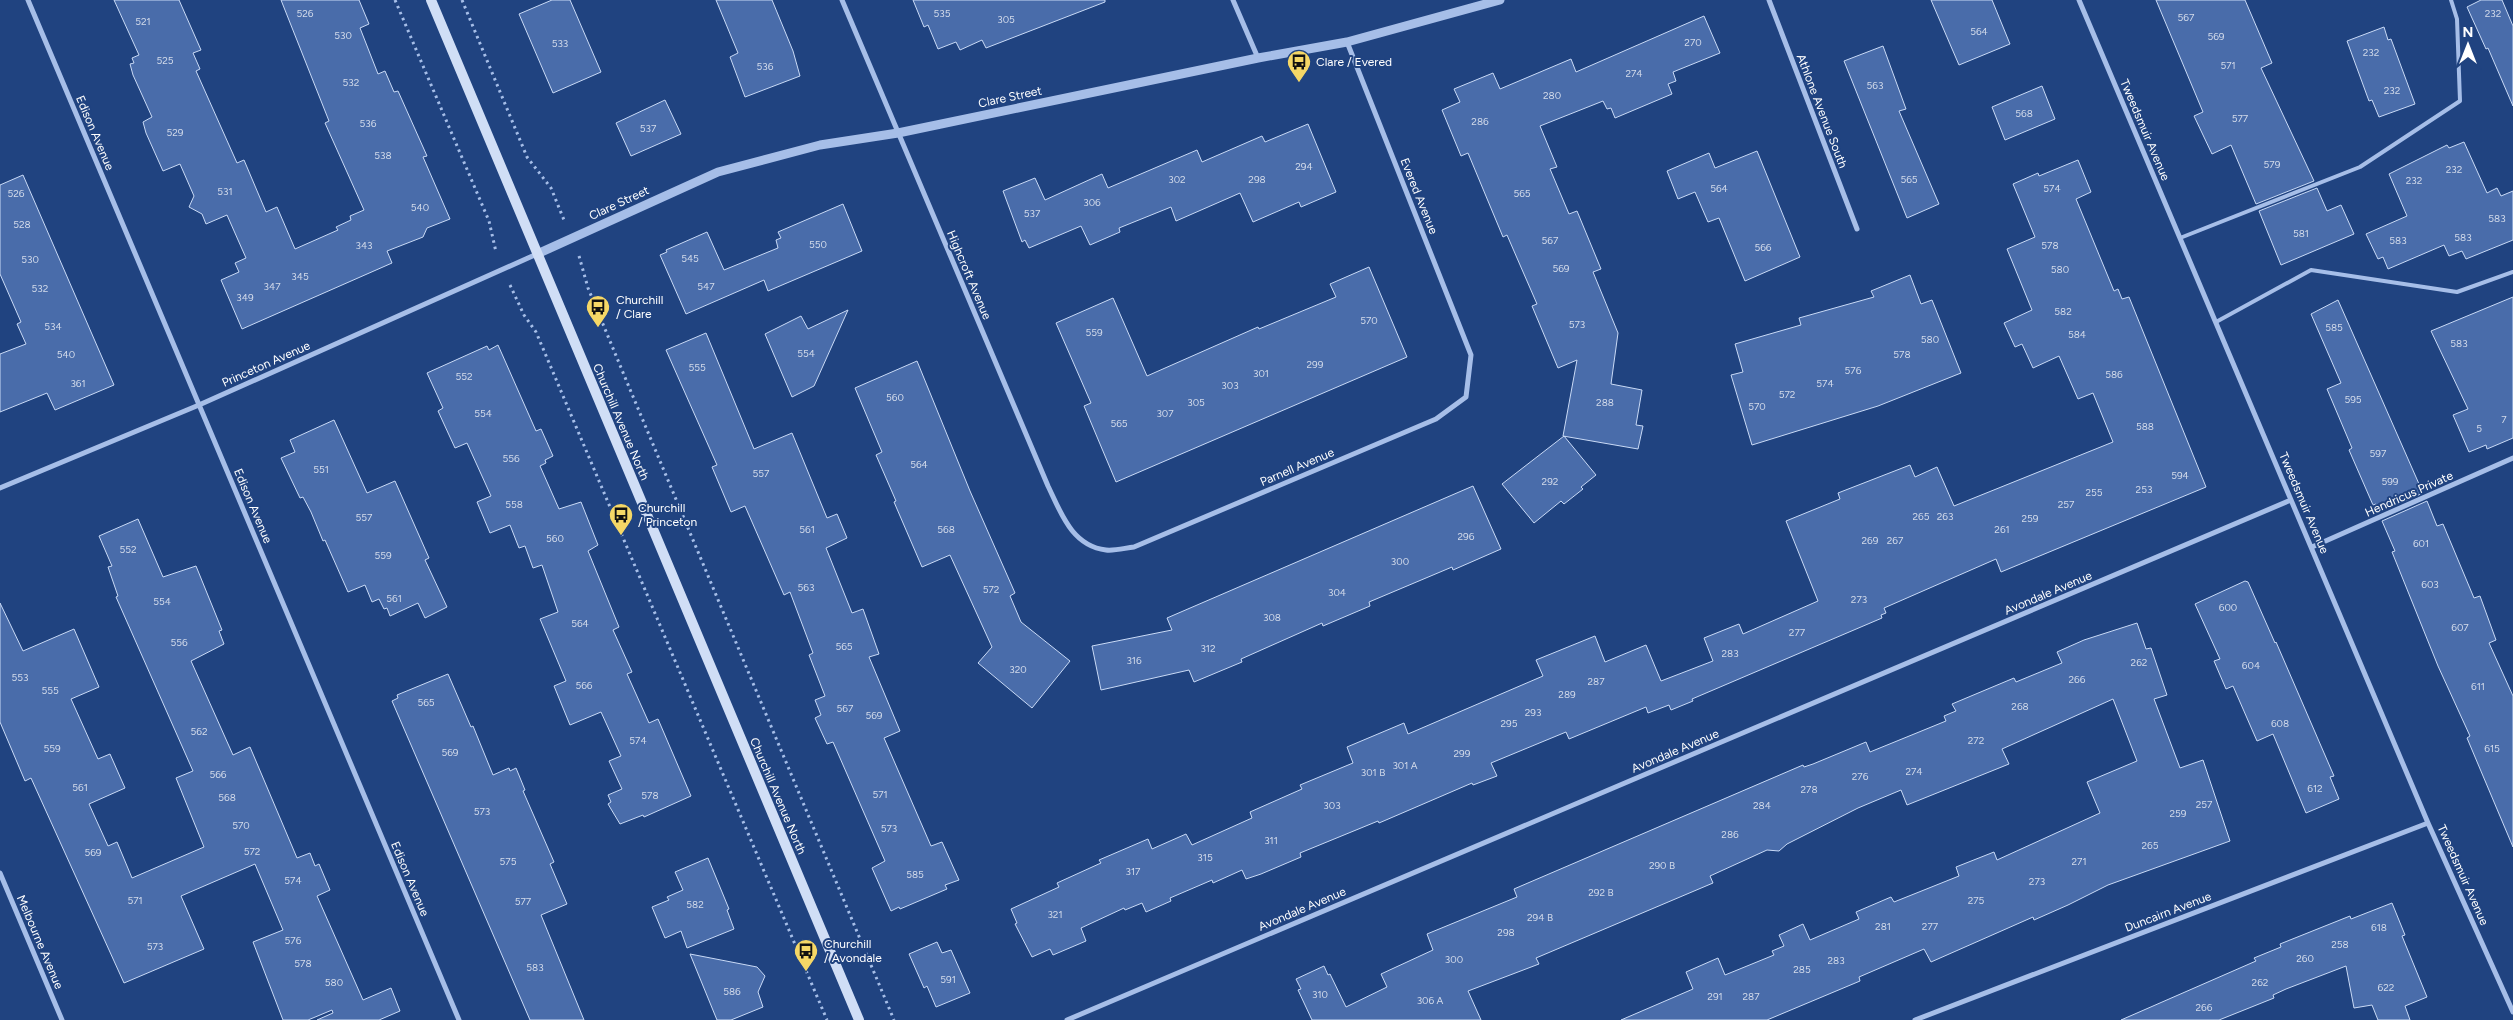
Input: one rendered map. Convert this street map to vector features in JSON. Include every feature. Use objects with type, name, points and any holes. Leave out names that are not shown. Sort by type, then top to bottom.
[{"type":"main road","name":"Churchill Avenue North","points":[[431,0],[859,1020]]},
{"type":"street","name":"Edison Avenue","points":[[28,0],[459,1020]]},
{"type":"street","name":"Highcroft Avenue","points":[[842,0],[1048,486],[1069,529],[1093,548]]},
{"type":"street","points":[[1233,0],[1258,58]]},
{"type":"street","name":"Clare Street","points":[[537,254],[718,172],[820,145],[898,133],[1258,58],[1347,42],[1500,0]]},
{"type":"street","name":"Athlone Avenue South","points":[[1769,0],[1857,229]]},
{"type":"street","name":"Tweedsmuir Avenue","points":[[2079,0],[2428,822],[2513,1012]]},
{"type":"street","name":"Evered Avenue","points":[[1347,42],[1471,358]]},
{"type":"street","name":"Princeton Avenue","points":[[0,488],[199,405],[537,254]]},
{"type":"street","name":"Parnell Avenue","points":[[1093,548],[1108,551],[1134,547],[1436,419],[1466,397],[1471,358]]},
{"type":"street","name":"Hendricus Private","points":[[2312,547],[2513,458]]},
{"type":"street","name":"Avondale Avenue","points":[[1067,1020],[2291,500]]},
{"type":"street","name":"Duncairn Avenue","points":[[1915,1020],[2428,822]]},
{"type":"street","name":"Melbourne Avenue","points":[[0,873],[62,1020]]},
{"type":"lane","points":[[2180,238],[2360,167],[2460,101],[2457,19],[2451,0]]},
{"type":"lane","points":[[2216,322],[2312,270],[2456,292],[2513,272]]},
{"type":"path","points":[[395,0],[489,221],[494,247]]},
{"type":"path","points":[[462,0],[527,156],[551,188],[554,197]]},
{"type":"path","points":[[582,264],[588,288],[894,1020]]},
{"type":"path","points":[[516,300],[536,332],[827,1020]]},
{"type":"building","points":[[114,0],[179,0],[201,50],[193,53],[200,69],[196,71],[237,163],[244,160],[266,212],[277,207],[295,249],[338,230],[336,227],[351,220],[350,216],[364,210],[325,123],[329,121],[281,0],[359,0],[369,24],[360,28],[378,74],[385,71],[394,92],[398,91],[427,156],[423,157],[450,219],[427,228],[423,237],[387,251],[392,263],[242,329],[221,280],[239,272],[235,263],[246,258],[227,215],[206,224],[202,214],[189,207],[194,196],[180,164],[163,171],[143,122],[152,117],[130,64],[134,63],[132,58],[139,55]]},
{"type":"building","points":[[552,0],[570,0],[601,72],[553,93],[519,14]]},
{"type":"building","points":[[716,0],[772,0],[793,51],[800,76],[745,97],[730,57],[738,53]]},
{"type":"building","points":[[913,0],[1105,0],[1105,2],[986,48],[982,40],[960,50],[956,42],[938,49],[928,25],[924,27]]},
{"type":"building","points":[[1931,0],[1992,0],[2010,44],[1959,65]]},
{"type":"building","points":[[2156,0],[2245,0],[2272,63],[2261,68],[2314,181],[2256,204],[2231,145],[2212,154],[2194,116],[2203,112]]},
{"type":"building","points":[[2481,0],[2502,0],[2513,26],[2513,106],[2488,48],[2486,49],[2467,7]]},
{"type":"building","points":[[1704,16],[1720,53],[1673,72],[1676,81],[1668,84],[1672,94],[1615,118],[1611,108],[1607,109],[1603,101],[1540,126],[1557,167],[1550,169],[1569,214],[1577,211],[1601,269],[1593,272],[1618,333],[1611,384],[1642,390],[1636,425],[1643,426],[1638,449],[1563,436],[1577,360],[1558,368],[1532,306],[1537,304],[1507,235],[1503,237],[1468,153],[1461,156],[1442,110],[1460,102],[1454,89],[1493,73],[1500,89],[1571,59],[1576,72]]},
{"type":"building","points":[[2384,27],[2388,40],[2391,39],[2415,104],[2379,117],[2372,100],[2369,101],[2347,41]]},
{"type":"building","points":[[1883,46],[1906,109],[1899,111],[1939,204],[1907,218],[1844,61]]},
{"type":"building","points":[[2042,86],[2055,119],[2005,140],[1992,107]]},
{"type":"building","points":[[665,100],[681,134],[631,156],[616,123]]},
{"type":"building","points":[[1308,124],[1336,192],[1301,207],[1299,202],[1253,222],[1240,193],[1176,221],[1171,207],[1119,228],[1120,232],[1090,245],[1081,226],[1029,248],[1025,240],[1022,242],[1003,191],[1035,178],[1045,200],[1102,174],[1108,188],[1197,150],[1202,162],[1262,136],[1265,142]]},
{"type":"building","points":[[2464,142],[2487,193],[2497,188],[2501,196],[2513,191],[2513,240],[2466,259],[2462,251],[2449,256],[2444,245],[2388,269],[2383,257],[2378,259],[2366,234],[2407,216],[2389,174],[2447,145],[2449,148]]},
{"type":"building","points":[[1757,151],[1800,257],[1745,281],[1719,218],[1708,222],[1695,192],[1678,199],[1667,171],[1709,153],[1715,168]]},
{"type":"building","points":[[2078,160],[2091,192],[2076,199],[2114,291],[2118,289],[2122,299],[2129,297],[2206,487],[2001,572],[1996,559],[1884,608],[1886,613],[1881,615],[1882,618],[1692,699],[1693,701],[1671,710],[1669,705],[1648,713],[1646,707],[1569,739],[1566,732],[1491,763],[1497,776],[1473,785],[1472,783],[1379,823],[1378,821],[1300,853],[1301,857],[1261,874],[1246,879],[1242,870],[1213,883],[1212,880],[1170,898],[1171,901],[1146,912],[1142,903],[1125,910],[1124,908],[1081,928],[1086,941],[1053,955],[1050,949],[1032,957],[1015,924],[1017,923],[1011,909],[1059,887],[1057,883],[1101,863],[1099,860],[1148,839],[1152,849],[1186,834],[1192,845],[1252,818],[1250,812],[1302,789],[1300,785],[1353,763],[1347,747],[1404,723],[1408,734],[1543,676],[1536,660],[1595,636],[1605,662],[1646,645],[1661,681],[1713,661],[1704,638],[1739,624],[1743,634],[1818,601],[1786,521],[1840,499],[1838,493],[1910,465],[1915,477],[1937,467],[1954,506],[2113,442],[2093,393],[2078,399],[2059,356],[2033,368],[2022,344],[2015,347],[2004,323],[2032,310],[2007,249],[2035,237],[2013,184],[2038,173],[2039,176]]},
{"type":"building","points":[[23,175],[114,385],[55,410],[47,393],[0,412],[0,354],[26,344],[17,324],[21,322],[0,274],[0,185]]},
{"type":"building","points":[[2317,188],[2327,211],[2341,205],[2354,234],[2281,265],[2259,211]]},
{"type":"building","points":[[843,204],[862,251],[768,291],[764,280],[686,314],[660,255],[667,252],[666,250],[707,232],[724,270],[778,248],[776,240],[781,238],[778,232]]},
{"type":"building","points":[[1369,267],[1407,357],[1116,482],[1084,406],[1091,403],[1056,323],[1113,298],[1147,376],[1258,327],[1259,329],[1336,297],[1330,284]]},
{"type":"building","points":[[1910,275],[1921,304],[1932,300],[1961,373],[1878,406],[1752,445],[1731,375],[1743,372],[1735,344],[1801,325],[1799,318],[1874,297],[1871,291]]},
{"type":"building","points":[[2513,297],[2513,438],[2487,449],[2486,445],[2469,452],[2453,415],[2468,409],[2431,331]]},
{"type":"building","points":[[2338,300],[2423,493],[2379,512],[2376,504],[2373,505],[2349,450],[2352,448],[2327,389],[2341,383],[2311,314]]},
{"type":"building","points":[[848,310],[814,386],[792,397],[765,334],[801,316],[808,329]]},
{"type":"building","points":[[706,333],[754,449],[792,433],[827,518],[837,514],[847,538],[826,548],[852,613],[863,609],[879,654],[869,657],[900,731],[884,738],[931,846],[942,842],[959,880],[945,885],[947,889],[900,909],[899,907],[891,911],[872,868],[885,861],[833,742],[827,744],[815,718],[821,715],[815,700],[825,696],[809,655],[813,653],[790,592],[784,595],[745,506],[731,512],[712,467],[717,465],[666,350]]},
{"type":"building","points":[[498,345],[536,431],[541,429],[553,456],[545,460],[546,463],[540,466],[559,509],[581,502],[598,545],[588,551],[619,627],[613,630],[632,672],[627,674],[649,723],[658,719],[691,796],[644,817],[643,815],[620,824],[608,804],[611,802],[608,795],[622,789],[609,761],[621,756],[601,712],[570,725],[554,686],[566,681],[540,619],[558,612],[542,565],[533,568],[525,546],[519,548],[510,525],[490,533],[477,502],[491,496],[467,443],[455,448],[438,411],[443,408],[427,373],[487,346],[489,350]]},
{"type":"building","points":[[917,361],[970,491],[1015,593],[1010,596],[1021,622],[1070,661],[1032,708],[978,663],[992,647],[950,555],[922,567],[876,455],[882,452],[855,388]]},
{"type":"building","points":[[334,420],[367,493],[395,481],[429,558],[425,560],[447,607],[425,618],[418,603],[390,616],[387,608],[384,609],[379,599],[372,602],[365,585],[348,592],[311,512],[303,497],[300,498],[281,458],[295,452],[290,440]]},
{"type":"building","points":[[1564,436],[1596,475],[1581,487],[1583,489],[1564,504],[1561,501],[1534,523],[1502,484]]},
{"type":"building","points":[[1473,486],[1501,549],[1453,570],[1452,567],[1369,602],[1370,606],[1323,626],[1322,623],[1241,659],[1242,662],[1194,682],[1189,670],[1101,690],[1092,646],[1172,630],[1167,618]]},
{"type":"building","points":[[2427,501],[2437,526],[2443,524],[2474,598],[2480,596],[2496,640],[2489,643],[2513,696],[2513,847],[2467,738],[2470,736],[2438,666],[2392,552],[2395,551],[2382,521]]},
{"type":"building","points":[[138,519],[163,577],[196,566],[222,630],[219,631],[224,644],[191,661],[233,755],[250,747],[297,858],[310,853],[315,866],[319,864],[330,890],[317,896],[363,1000],[391,988],[400,1011],[379,1020],[317,1020],[333,1013],[332,1010],[308,1020],[283,1020],[253,942],[283,930],[255,864],[181,896],[204,949],[124,983],[31,778],[25,781],[0,722],[0,603],[23,651],[74,629],[99,687],[71,699],[98,759],[110,754],[125,788],[89,804],[108,846],[117,842],[132,878],[204,847],[176,778],[193,771],[116,597],[118,596],[108,567],[112,566],[99,536]]},
{"type":"building","points":[[2245,581],[2248,582],[2276,642],[2334,776],[2330,777],[2339,799],[2306,813],[2273,734],[2257,741],[2233,686],[2226,689],[2214,661],[2220,659],[2195,604]]},
{"type":"building","points":[[2137,623],[2146,649],[2151,648],[2167,695],[2154,699],[2180,768],[2203,760],[2230,841],[2108,885],[2034,920],[2033,917],[1931,962],[1924,949],[1859,977],[1860,981],[1767,1020],[1621,1020],[1693,989],[1686,972],[1718,958],[1725,975],[1774,955],[1772,951],[1784,946],[1779,935],[1803,924],[1810,940],[1859,919],[1856,912],[1891,897],[1894,902],[1959,876],[1956,867],[1994,852],[1997,860],[2100,813],[2087,782],[2137,761],[2113,699],[2002,749],[2009,764],[1907,805],[1901,790],[1858,808],[1787,844],[1779,851],[1767,850],[1710,876],[1713,883],[1536,958],[1539,964],[1468,991],[1481,1020],[1312,1020],[1298,990],[1301,989],[1296,979],[1324,966],[1328,975],[1330,974],[1346,1007],[1387,987],[1381,974],[1433,950],[1427,934],[1517,897],[1514,889],[1803,765],[1804,767],[1813,764],[1866,742],[1870,752],[1946,721],[1944,716],[1956,711],[1952,704],[2014,678],[2016,682],[2062,663],[2057,652],[2084,640]]},
{"type":"building","points":[[448,674],[471,727],[473,726],[493,775],[509,768],[510,771],[516,768],[525,790],[523,791],[554,862],[550,864],[567,904],[541,915],[584,1020],[530,1020],[392,701],[398,698],[397,695]]},
{"type":"building","points":[[708,858],[729,909],[727,910],[734,929],[687,948],[681,931],[665,938],[652,907],[669,900],[667,897],[683,890],[675,872]]},
{"type":"building","points":[[2392,903],[2405,935],[2402,936],[2427,997],[2405,1006],[2410,1020],[2378,1020],[2372,1005],[2354,1008],[2346,966],[2286,989],[2273,995],[2274,998],[2219,1020],[2121,1020],[2256,961],[2254,958],[2281,947],[2280,944],[2350,916],[2351,919]]},
{"type":"building","points":[[937,942],[942,953],[951,950],[970,993],[936,1007],[927,986],[924,988],[909,954]]},
{"type":"building","points":[[690,954],[757,967],[765,976],[758,992],[763,1007],[731,1020],[717,1020]]},
{"type":"place","name":"Clare / Evered","points":[[1299,83]]},
{"type":"place","name":"Churchill / Clare","points":[[598,328]]},
{"type":"place","name":"Churchill / Princeton","points":[[621,536]]},
{"type":"place","name":"Churchill / Avondale","points":[[806,972]]}]
